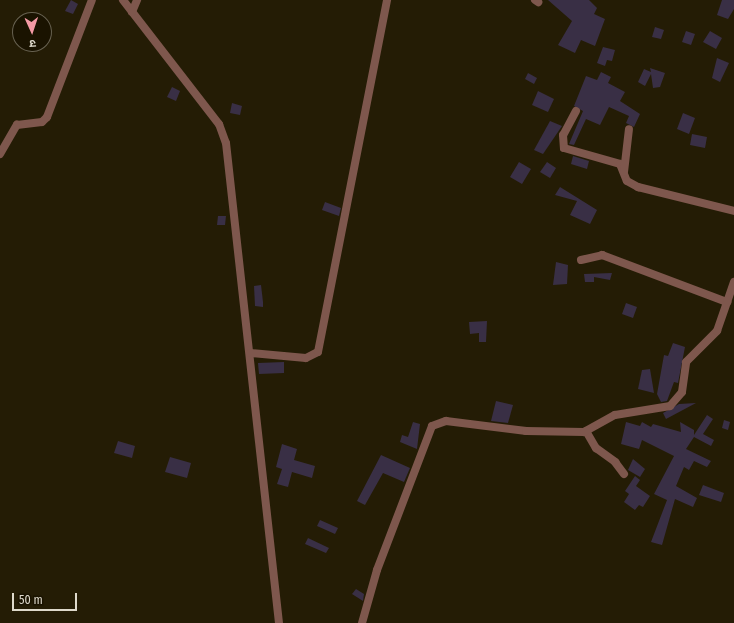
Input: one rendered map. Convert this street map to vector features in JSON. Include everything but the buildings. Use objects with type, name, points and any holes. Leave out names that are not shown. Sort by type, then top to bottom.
[{"type":"street","points":[[0,154],[15,128],[42,122],[47,117],[92,0]]},
{"type":"street","points":[[123,0],[224,134],[250,353],[279,623]]},
{"type":"street","points":[[132,12],[137,0]]},
{"type":"street","points":[[250,353],[306,358],[318,352],[387,0]]},
{"type":"street","points":[[576,111],[563,135],[563,147],[620,164],[627,181],[638,187],[734,211]]},
{"type":"street","points":[[624,173],[629,129]]},
{"type":"street","points":[[581,260],[602,255],[727,302]]},
{"type":"street","points":[[362,623],[377,570],[429,430],[436,422],[526,431],[586,431],[615,415],[663,409],[675,403],[682,392],[686,362],[711,340],[734,282]]},
{"type":"street","points":[[586,431],[596,448],[615,462],[624,474]]}]
